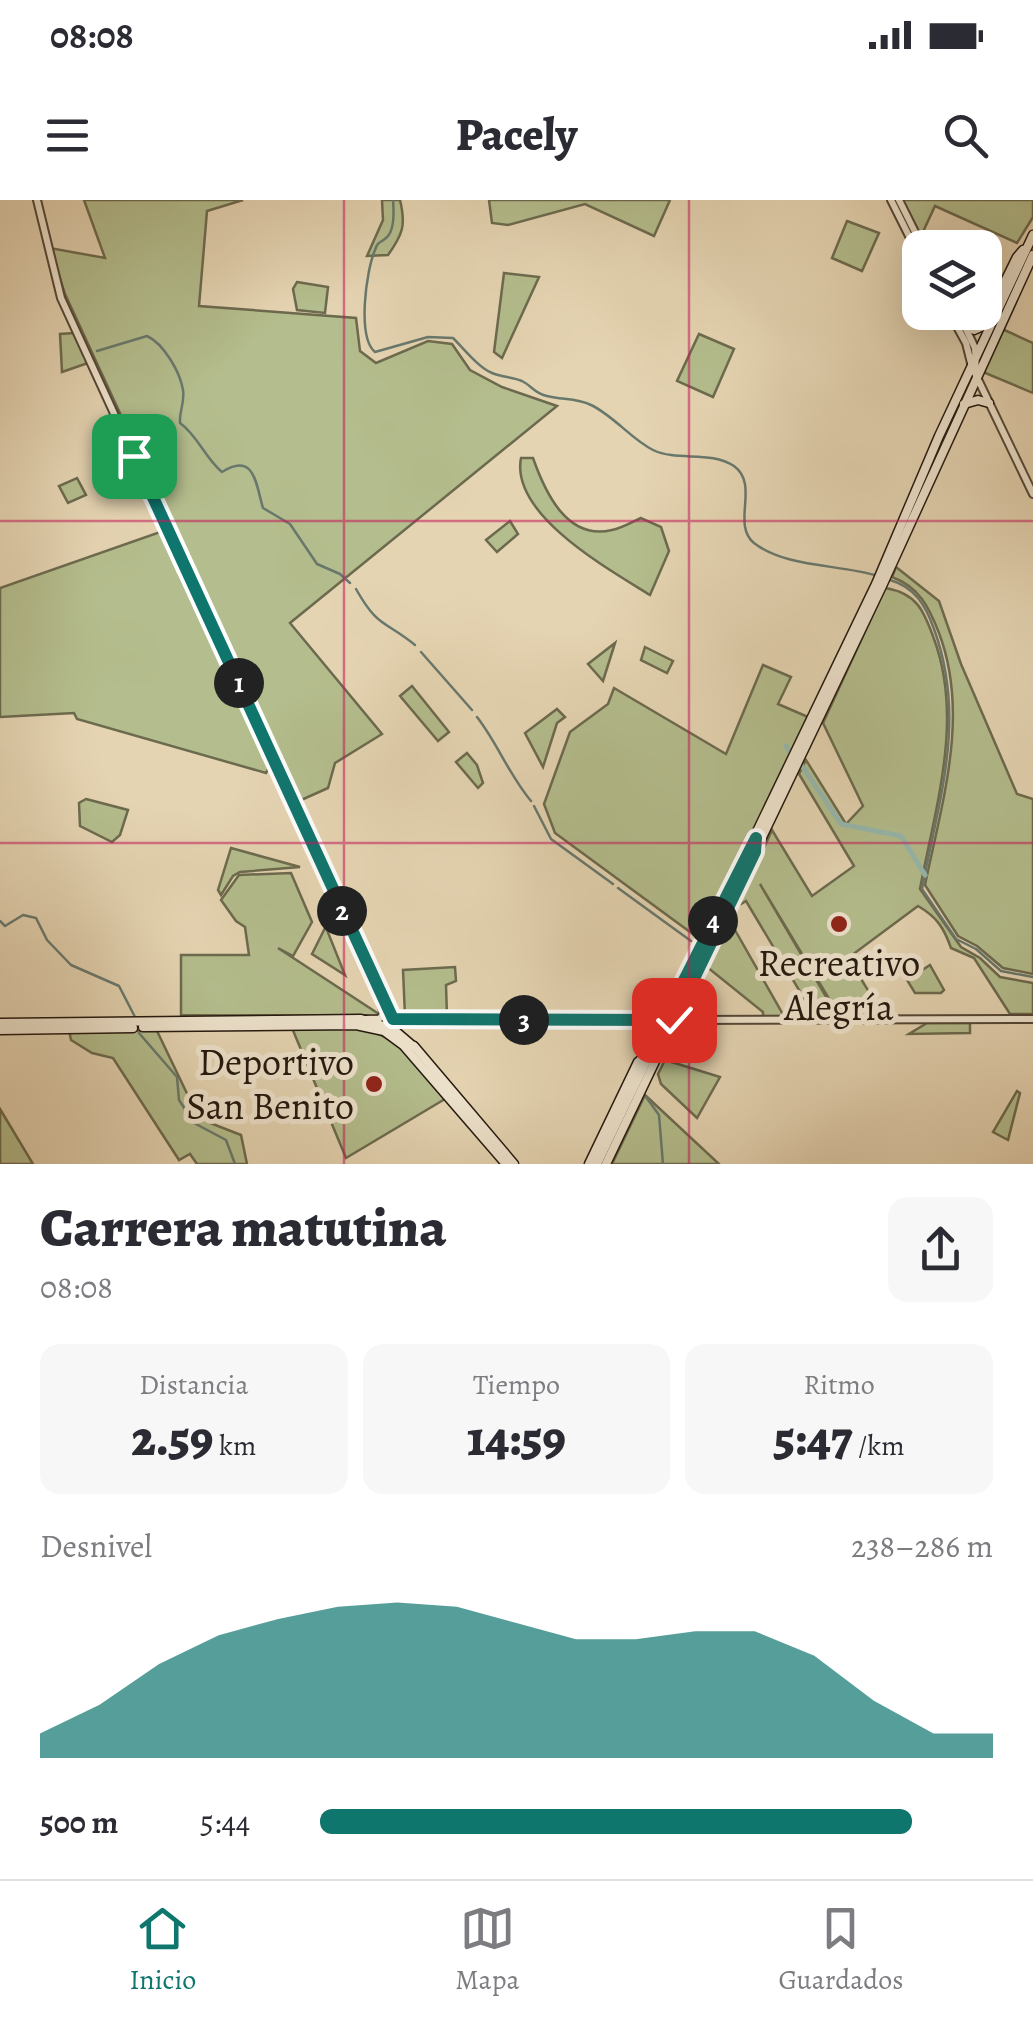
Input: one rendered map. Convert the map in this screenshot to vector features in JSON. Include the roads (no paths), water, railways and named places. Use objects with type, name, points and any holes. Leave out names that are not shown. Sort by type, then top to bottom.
[{"type":"main road","points":[[606,1164],[645,1085],[669,1020],[838,679],[976,377],[1030,251],[1033,234]]},
{"type":"main road","points":[[1002,287],[1016,256],[1030,251]]},
{"type":"main road","points":[[1002,305],[1030,251]]},
{"type":"main road","points":[[887,567],[972,367],[974,352],[988,330]]},
{"type":"main road","points":[[964,404],[978,400],[989,403]]},
{"type":"main road","points":[[939,457],[940,436],[955,422]]},
{"type":"main road","points":[[621,1105],[755,852],[761,822],[879,585]]},
{"type":"main road","points":[[826,686],[838,679]]},
{"type":"main road","points":[[826,686],[828,699]]},
{"type":"main road","points":[[384,1010],[403,1045]]},
{"type":"main road","points":[[255,1019],[277,1027],[295,1018]]},
{"type":"main road","points":[[86,1026],[295,1018],[393,1025],[514,1164]]},
{"type":"main road","points":[[169,1021],[231,1027]]},
{"type":"main road","points":[[0,1026],[277,1027],[366,1023],[403,1045],[506,1164]]},
{"type":"main road","points":[[589,1164],[621,1105],[638,1062],[650,1051]]},
{"type":"main road","points":[[419,1063],[438,1074]]},
{"type":"main road","points":[[644,1066],[645,1085]]},
{"type":"main road","points":[[479,1122],[484,1138]]},
{"type":"main road","points":[[484,1138],[498,1143]]},
{"type":"main road","points":[[597,1164],[605,1138]]},
{"type":"street","points":[[36,200],[56,287],[393,1025],[409,1021],[1033,1019]]},
{"type":"street","points":[[895,200],[912,230]]},
{"type":"street","points":[[895,200],[908,230]]},
{"type":"street","points":[[964,330],[974,352],[976,377]]},
{"type":"street","points":[[972,367],[1033,494]]},
{"type":"street","points":[[366,1023],[380,1018],[384,1010],[374,980]]},
{"type":"waterway","points":[[393,200],[391,231],[376,247],[366,288],[366,333],[375,352],[428,337],[453,338],[487,371],[522,381],[543,395],[591,405],[653,450],[715,458],[734,466],[745,483],[748,535],[767,551],[797,561],[878,576]]},
{"type":"waterway","points":[[97,351],[147,336],[159,345],[181,383],[180,423],[222,472],[233,467],[248,468],[263,508],[290,524],[317,564],[350,583]]},
{"type":"waterway","points":[[890,580],[913,593],[927,613],[944,663],[948,695],[947,759],[922,889],[956,939],[976,949],[1001,971],[1033,977]]},
{"type":"waterway","points":[[356,589],[376,617],[415,645]]},
{"type":"waterway","points":[[421,652],[472,710]]},
{"type":"waterway","points":[[477,717],[531,801]]},
{"type":"waterway","points":[[786,746],[789,751]]},
{"type":"waterway","points":[[802,766],[841,824],[901,836],[925,875]]},
{"type":"waterway","points":[[534,806],[551,839],[613,884]]},
{"type":"waterway","points":[[618,888],[691,941]]},
{"type":"waterway","points":[[0,921],[5,926],[23,915],[36,918],[47,940],[71,965],[119,986],[135,1017]]},
{"type":"waterway","points":[[664,1015],[685,970]]},
{"type":"waterway","points":[[139,1033],[177,1077],[179,1100],[194,1123],[226,1140],[235,1164]]},
{"type":"waterway","points":[[646,1097],[659,1115],[663,1164]]},
{"type":"place","name":"Recreativo Alegría","points":[[839,924]]},
{"type":"place","name":"Deportivo San Benito","points":[[374,1084]]}]
